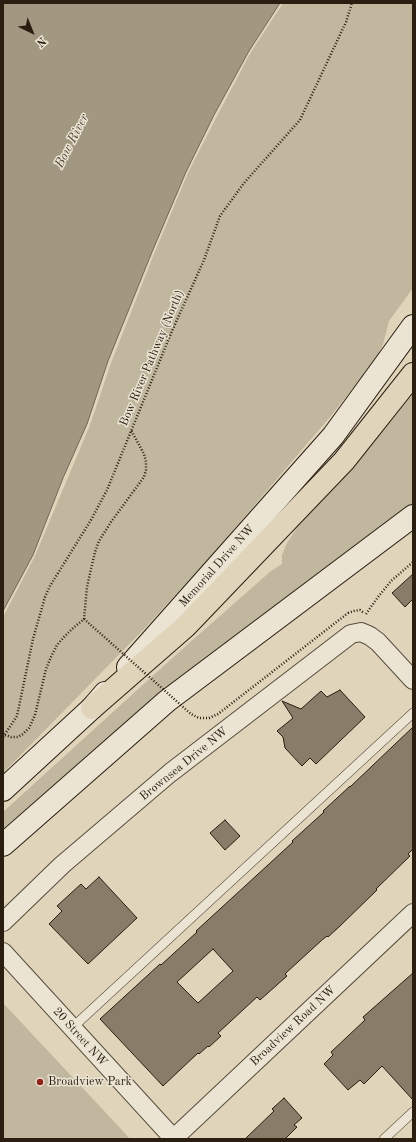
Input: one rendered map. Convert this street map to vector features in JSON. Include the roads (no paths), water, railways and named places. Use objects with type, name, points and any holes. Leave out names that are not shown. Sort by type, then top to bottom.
[{"type":"highway","points":[[92,708],[186,626],[344,461],[413,374]]},
{"type":"main road","name":"Memorial Drive NW","points":[[3,790],[92,708],[333,436],[413,326]]},
{"type":"main road","points":[[3,845],[167,701],[413,516]]},
{"type":"street","name":"Brownsea Drive NW","points":[[3,922],[62,865],[170,773],[351,634],[361,632],[370,636],[378,642],[413,680]]},
{"type":"street","name":"Broadview Road NW","points":[[173,1139],[413,913]]},
{"type":"street","name":"20 Street NW","points":[[3,952],[173,1139]]},
{"type":"lane","points":[[72,1028],[413,713]]},
{"type":"lane","points":[[384,1139],[413,1112]]},
{"type":"water","name":"Bow River","points":[[3,3],[280,3],[249,51],[214,115],[186,172],[108,361],[87,424],[63,478],[33,555],[3,611]]},
{"type":"place","name":"Broadview Park","points":[[40,1082]]}]
